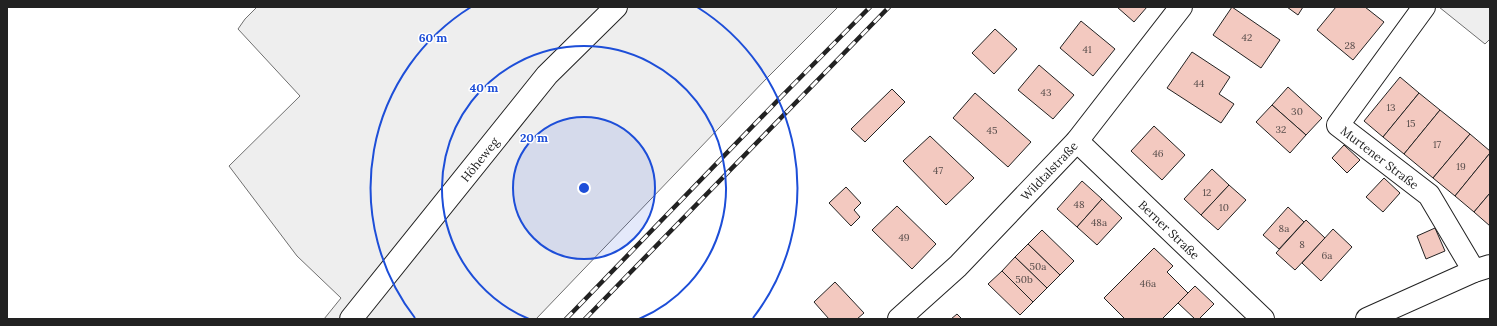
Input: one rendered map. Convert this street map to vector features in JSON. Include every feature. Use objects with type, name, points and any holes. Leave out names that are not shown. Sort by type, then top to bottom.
[{"type":"street","name":"Höheweg","points":[[351,319],[547,75],[616,7]]},
{"type":"street","name":"Wildtalstraße","points":[[899,319],[958,266],[1077,141],[1181,7]]},
{"type":"street","name":"Murtener Straße","points":[[1424,7],[1338,124],[1429,195],[1482,268]]},
{"type":"street","name":"Berner Straße","points":[[1077,141],[1263,319]]},
{"type":"street","points":[[1367,319],[1482,268]]},
{"type":"shaded area","points":[[257,7],[838,7],[766,79],[536,319],[324,319],[341,298],[297,256],[229,166],[300,96],[238,29],[245,19]]},
{"type":"shaded area","points":[[1439,7],[1490,7],[1490,39],[1485,44]]},
{"type":"building","points":[[1117,7],[1147,7],[1134,22]]},
{"type":"building","points":[[1232,7],[1280,40],[1261,68],[1213,35]]},
{"type":"building","points":[[1287,7],[1303,7],[1298,15]]},
{"type":"building","points":[[1336,7],[1365,7],[1384,22],[1353,60],[1317,30]]},
{"type":"building","points":[[1081,21],[1115,49],[1093,76],[1060,48]]},
{"type":"building","points":[[995,29],[1017,49],[994,74],[972,53]]},
{"type":"building","points":[[1192,52],[1230,77],[1219,94],[1234,104],[1221,123],[1167,88]]},
{"type":"building","points":[[1039,65],[1074,95],[1053,119],[1018,90]]},
{"type":"building","points":[[1400,77],[1419,93],[1383,137],[1364,121]]},
{"type":"building","points":[[1288,87],[1322,118],[1306,135],[1272,105]]},
{"type":"building","points":[[892,89],[905,102],[865,142],[851,129]]},
{"type":"building","points":[[975,93],[1031,142],[1008,167],[953,118]]},
{"type":"building","points":[[1419,93],[1440,110],[1404,154],[1383,137]]},
{"type":"building","points":[[1272,105],[1306,135],[1290,153],[1256,122]]},
{"type":"building","points":[[1440,110],[1470,134],[1433,178],[1404,154]]},
{"type":"building","points":[[1154,126],[1185,155],[1162,180],[1131,151]]},
{"type":"building","points":[[1470,134],[1490,151],[1490,153],[1455,196],[1433,178]]},
{"type":"building","points":[[930,136],[974,178],[946,205],[903,161]]},
{"type":"building","points":[[1344,145],[1360,160],[1347,173],[1332,158]]},
{"type":"building","points":[[1490,153],[1490,193],[1474,212],[1455,196]]},
{"type":"building","points":[[1212,169],[1229,185],[1201,215],[1184,199]]},
{"type":"building","points":[[1384,178],[1400,193],[1383,212],[1366,197]]},
{"type":"building","points":[[1082,181],[1102,199],[1077,227],[1057,209]]},
{"type":"building","points":[[1229,185],[1246,200],[1218,230],[1201,215]]},
{"type":"building","points":[[846,187],[861,203],[854,210],[860,217],[851,226],[829,203]]},
{"type":"building","points":[[1490,193],[1490,226],[1474,212]]},
{"type":"building","points":[[1102,199],[1122,218],[1097,245],[1077,227]]},
{"type":"building","points":[[897,206],[936,244],[912,269],[872,230]]},
{"type":"building","points":[[1288,207],[1304,222],[1279,249],[1263,235]]},
{"type":"building","points":[[1306,220],[1325,238],[1295,270],[1276,253]]},
{"type":"building","points":[[1435,228],[1445,251],[1426,259],[1417,236]]},
{"type":"building","points":[[1333,229],[1352,247],[1321,281],[1302,263]]},
{"type":"building","points":[[1042,230],[1074,261],[1060,275],[1028,244]]},
{"type":"building","points":[[1028,244],[1060,275],[1047,288],[1015,257]]},
{"type":"building","points":[[1154,248],[1173,266],[1167,272],[1188,293],[1162,319],[1123,319],[1124,318],[1104,298]]},
{"type":"building","points":[[1015,257],[1047,288],[1033,302],[1002,271]]},
{"type":"building","points":[[1002,271],[1033,302],[1020,315],[988,284]]},
{"type":"building","points":[[835,282],[864,313],[857,319],[829,319],[814,302]]},
{"type":"building","points":[[1195,286],[1214,304],[1199,319],[1195,319],[1178,303]]},
{"type":"building","points":[[957,314],[962,319],[951,319]]},
{"type":"railway","points":[[566,319],[870,7]]},
{"type":"railway","points":[[585,319],[889,7]]}]
